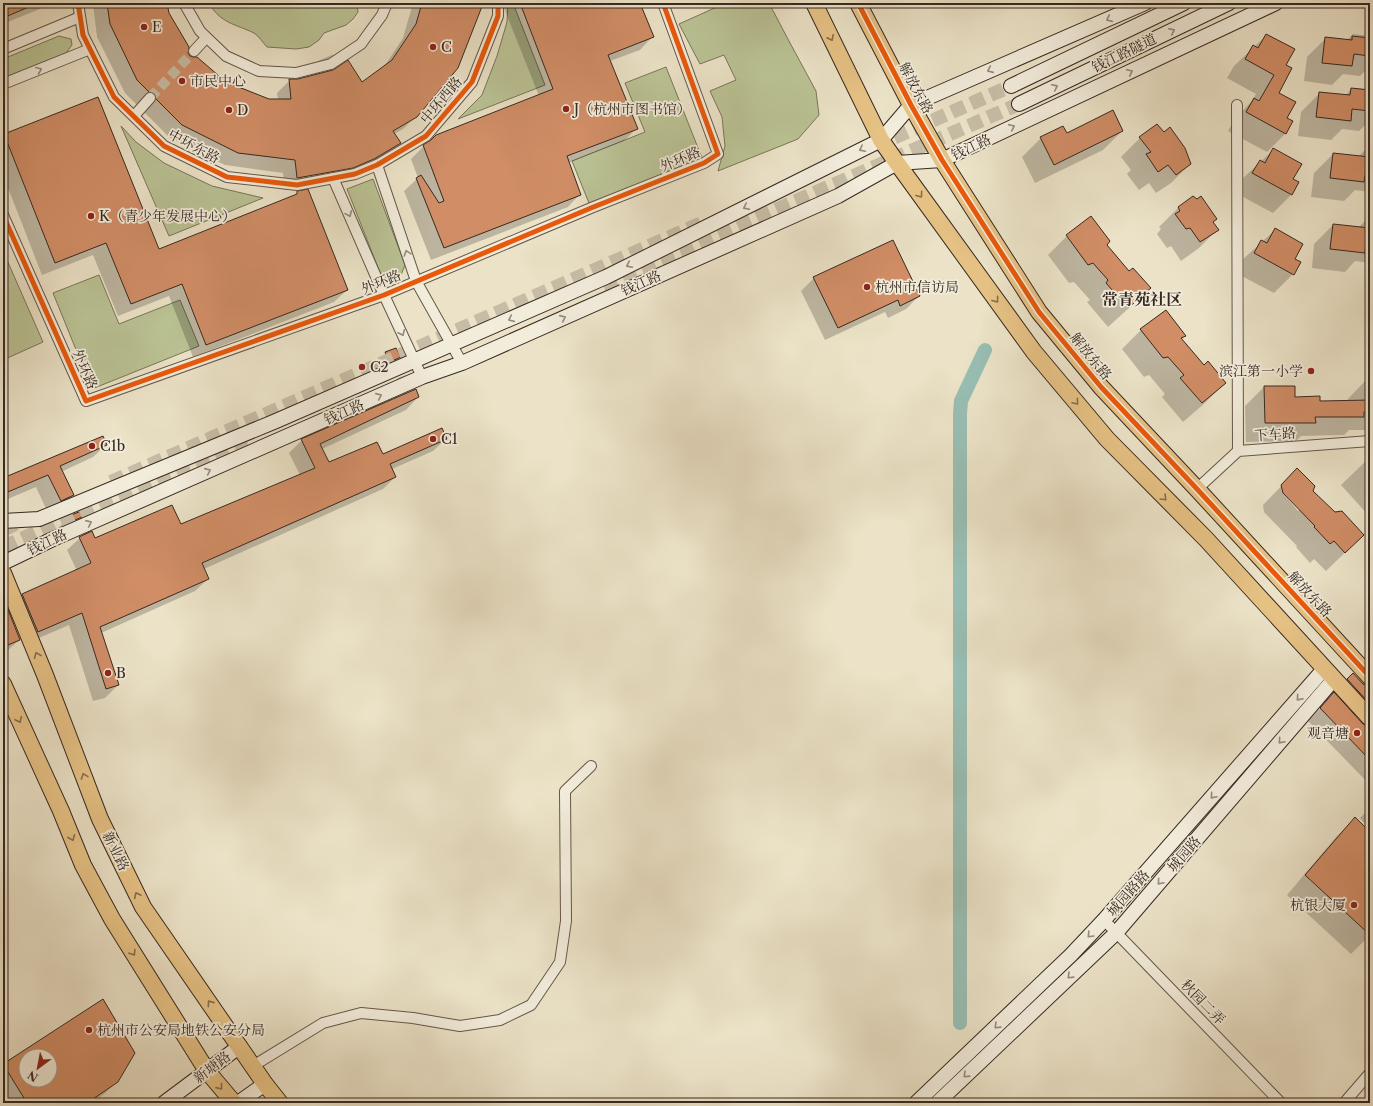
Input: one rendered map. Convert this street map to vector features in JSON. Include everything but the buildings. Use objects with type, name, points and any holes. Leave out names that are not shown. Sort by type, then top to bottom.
[{"type":"main road","points":[[814,3],[882,140],[897,164],[1043,364],[1107,439],[1206,539],[1370,718]]},
{"type":"main road","name":"解放东路","points":[[858,3],[911,105],[942,160],[1039,312],[1101,387],[1370,677]]},
{"type":"main road","name":"钱江路","points":[[3,521],[39,519],[276,422],[606,277],[882,140],[911,105],[1145,3]]},
{"type":"main road","name":"钱江路隧道","points":[[1011,86],[1184,3]]},
{"type":"main road","name":"钱江路隧道","points":[[1019,104],[1229,3]]},
{"type":"main road","name":"钱江路","points":[[3,563],[53,539],[422,377],[462,362],[838,196],[897,164],[942,160],[1276,3]]},
{"type":"main road","name":"新业路","points":[[3,573],[68,734],[100,819],[143,907],[265,1084],[280,1103]]},
{"type":"main road","name":"城园路路","points":[[916,1103],[1071,955],[1329,674]]},
{"type":"main road","name":"城园路","points":[[938,1103],[1116,933],[1329,674]]},
{"type":"main road","points":[[3,684],[61,811],[83,865],[112,919],[207,1071],[234,1103]]},
{"type":"main road","name":"新塘路","points":[[164,1103],[240,1046]]},
{"type":"main road","points":[[238,1103],[265,1084]]},
{"type":"street","name":"中环东路","points":[[78,3],[83,35],[114,98],[164,146],[227,177],[297,185],[355,174]]},
{"type":"street","points":[[184,3],[200,31],[226,56],[260,71],[296,73],[331,64],[361,44],[382,15],[386,3]]},
{"type":"street","name":"中环西路","points":[[355,174],[377,165],[426,136],[472,82],[498,16],[498,3]]},
{"type":"street","name":"外环路","points":[[3,215],[86,401],[384,295],[591,208],[704,163],[718,154],[663,3]]},
{"type":"street","points":[[3,49],[80,17]]},
{"type":"street","points":[[194,51],[206,38]]},
{"type":"street","points":[[3,84],[90,49]]},
{"type":"street","points":[[134,116],[150,98]]},
{"type":"street","points":[[1237,105],[1238,451]]},
{"type":"street","points":[[377,165],[416,281],[462,362]]},
{"type":"street","points":[[333,178],[384,295],[422,377]]},
{"type":"street","name":"下车路","points":[[1197,489],[1238,451],[1370,441]]},
{"type":"street","points":[[253,1066],[323,1023],[362,1013],[413,1018],[460,1026],[500,1020],[531,1005],[560,962],[566,921],[565,791],[591,766]]},
{"type":"street","name":"秋园二弄","points":[[1104,920],[1281,1103]]},
{"type":"street","points":[[1344,1103],[1370,1073]]},
{"type":"green space","points":[[209,3],[248,3],[261,7],[282,3],[357,3],[358,12],[346,25],[324,33],[319,40],[309,47],[296,49],[267,47],[254,33],[223,19],[213,10]]},
{"type":"green space","points":[[508,3],[513,3],[545,85],[458,119],[482,95],[497,56],[507,22]]},
{"type":"green space","points":[[718,3],[769,3],[816,91],[819,115],[798,139],[718,171],[725,146],[722,117],[710,91],[736,80],[724,55],[700,64],[679,24],[719,6]]},
{"type":"green space","points":[[59,36],[71,39],[72,45],[66,53],[3,78],[3,59]]},
{"type":"green space","points":[[666,67],[704,163],[591,208],[572,161],[645,132],[625,83]]},
{"type":"green space","points":[[121,126],[136,142],[164,163],[212,186],[263,198],[169,236]]},
{"type":"green space","points":[[373,179],[405,265],[401,275],[392,280],[381,275],[347,189]]},
{"type":"green space","points":[[3,251],[43,342],[3,360]]},
{"type":"green space","points":[[99,275],[119,324],[180,300],[199,346],[92,389],[53,293]]},
{"type":"waterway","points":[[960,1023],[960,414],[961,401],[985,350]]},
{"type":"tunnel","points":[[150,98],[194,51]]},
{"type":"tunnel","points":[[875,146],[1011,86]]},
{"type":"tunnel","points":[[603,285],[1019,104]]},
{"type":"tunnel","points":[[111,482],[704,222]]},
{"type":"tunnel","points":[[3,547],[252,438]]},
{"type":"tunnel","points":[[3,530],[24,520]]},
{"type":"cycle path","points":[[78,3],[83,35],[114,97],[164,146],[227,177],[297,185],[355,174],[377,165],[426,136],[472,82],[498,16],[498,3]]},
{"type":"cycle path","points":[[3,215],[86,401],[384,295],[591,208],[704,163],[718,154],[663,3]]},
{"type":"cycle path","points":[[858,3],[911,105],[942,160],[1039,312],[1101,387],[1370,677]]},
{"type":"place","name":"E","points":[[144,27]]},
{"type":"place","name":"C","points":[[433,47]]},
{"type":"place","name":"市民中心","points":[[182,81]]},
{"type":"place","name":"J（杭州市图书馆）","points":[[566,109]]},
{"type":"place","name":"D","points":[[229,110]]},
{"type":"place","name":"K（青少年发展中心）","points":[[91,216]]},
{"type":"place","name":"杭州市信访局","points":[[867,287]]},
{"type":"place","name":"C2","points":[[362,367]]},
{"type":"place","name":"滨江第一小学","points":[[1311,371]]},
{"type":"place","name":"C1","points":[[433,439]]},
{"type":"place","name":"C1b","points":[[92,446]]},
{"type":"place","name":"B","points":[[108,673]]},
{"type":"place","name":"观音塘","points":[[1357,733]]},
{"type":"place","name":"杭银大厦","points":[[1354,905]]},
{"type":"place","name":"杭州市公安局地铁公安分局","points":[[89,1030]]},
{"type":"district","name":"常青苑社区","points":[[1142,299]]}]
